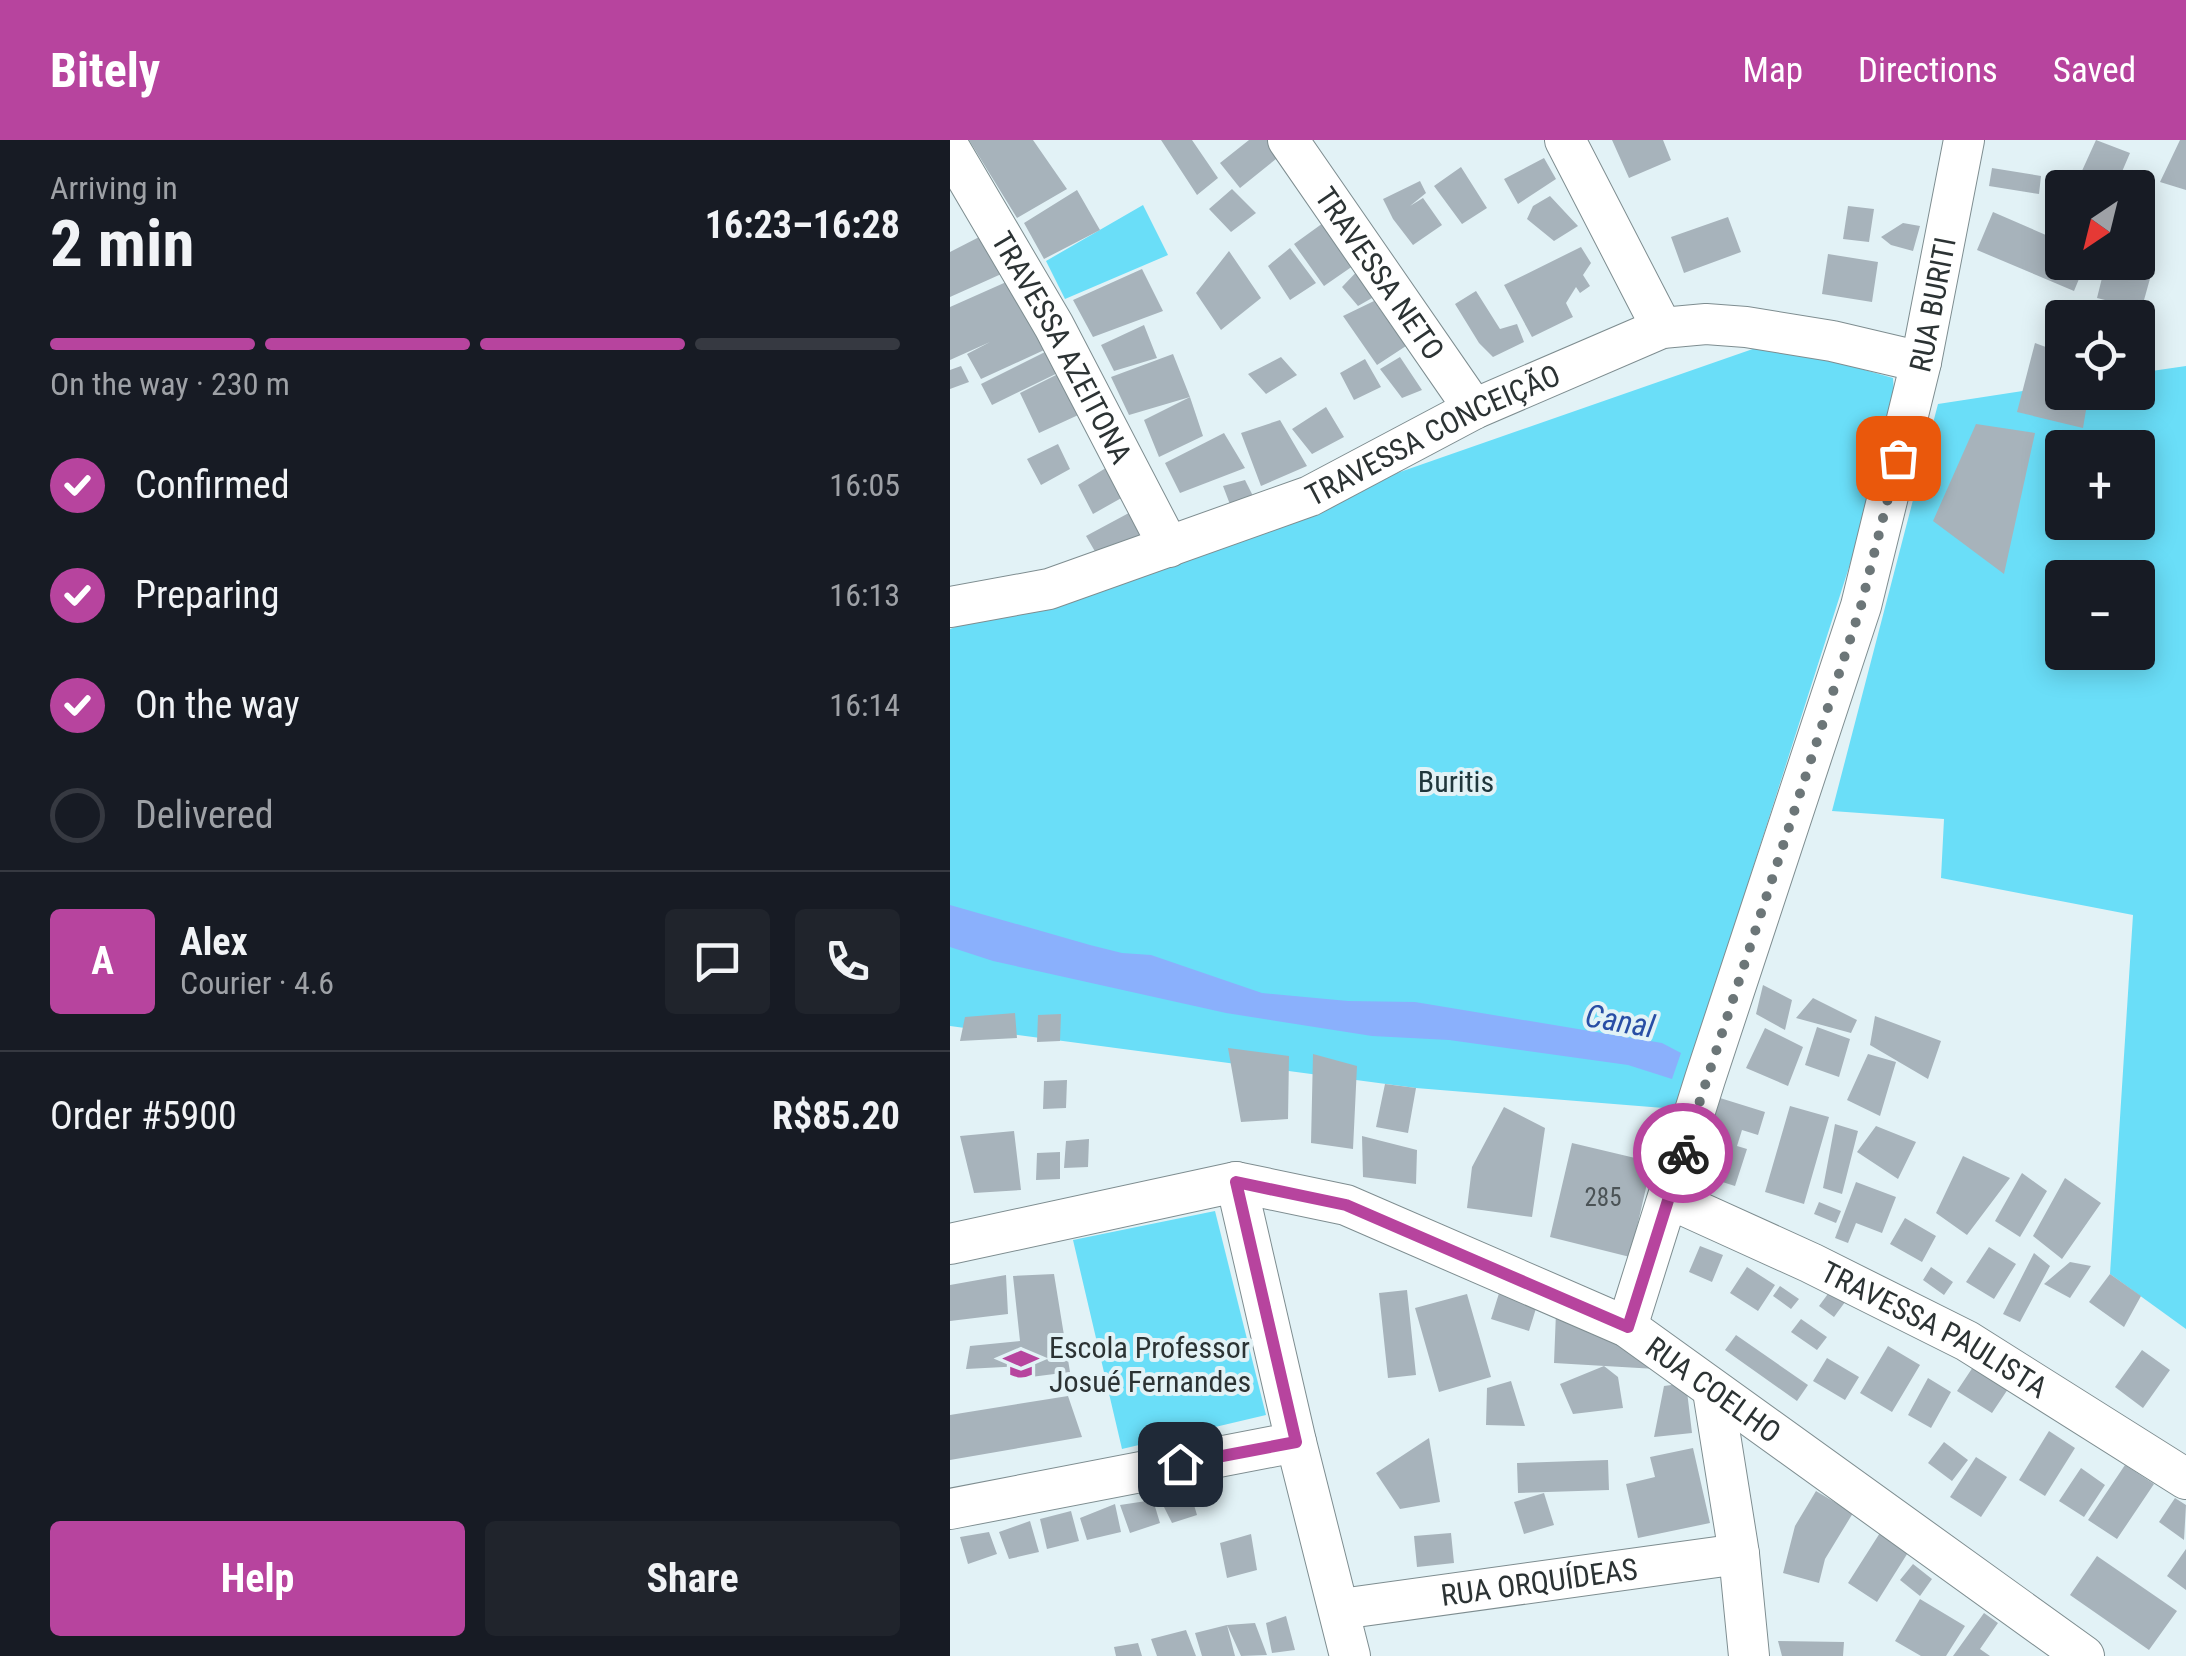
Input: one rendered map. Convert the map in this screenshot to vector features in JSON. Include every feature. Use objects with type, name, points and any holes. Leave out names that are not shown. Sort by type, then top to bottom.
[{"type":"street","name":"TRAVESSA NETO","points":[[1288,140],[1474,409]]},
{"type":"street","points":[[1565,140],[1662,328]]},
{"type":"street","name":"RUA BURITI","points":[[1628,1327],[1861,606],[1921,362],[1964,140]]},
{"type":"street","name":"TRAVESSA AZEITONA","points":[[950,149],[1054,326],[1169,546]]},
{"type":"street","name":"TRAVESSA CONCEIÇÃO","points":[[950,608],[1049,589],[1310,496],[1474,409],[1662,328],[1706,324],[1746,327],[1832,340],[1921,362]]},
{"type":"street","points":[[1236,1182],[1350,1656]]},
{"type":"street","name":"RUA COELHO","points":[[950,1244],[1236,1182],[1346,1205],[1628,1327],[2084,1656]]},
{"type":"street","name":"TRAVESSA PAULISTA","points":[[1670,1198],[1967,1341],[2186,1479]]},
{"type":"street","points":[[1713,1391],[1739,1554],[1750,1656]]},
{"type":"street","points":[[950,1508],[1296,1442]]},
{"type":"street","name":"RUA ORQUÍDEAS","points":[[1341,1609],[1739,1554]]},
{"type":"green space","points":[[1143,205],[1168,255],[1065,299],[1046,261]]},
{"type":"green space","name":"Buritis","points":[[1770,343],[1893,378],[1896,420],[1676,1109],[1416,1088],[950,1026],[950,629]]},
{"type":"green space","points":[[2186,366],[2186,1329],[2110,1274],[2133,915],[1941,878],[1944,819],[1832,811],[1938,404],[2045,388],[2045,410],[2155,410],[2155,371]]},
{"type":"green space","points":[[1215,1211],[1266,1415],[1122,1449],[1073,1240]]},
{"type":"shaded area","points":[[950,905],[1122,953],[1151,955],[1262,993],[1415,1002],[1662,1043],[1681,1053],[1672,1079],[1628,1065],[1449,1040],[1372,1036],[1226,1013],[993,961],[950,947]]},
{"type":"building","points":[[969,140],[1033,140],[1067,189],[1017,218]]},
{"type":"building","points":[[1161,140],[1192,140],[1218,178],[1197,195]]},
{"type":"building","points":[[1249,140],[1269,140],[1281,155],[1240,188],[1220,163]]},
{"type":"building","points":[[1612,140],[1663,140],[1671,160],[1629,178]]},
{"type":"building","points":[[2096,140],[2130,153],[2123,170],[2082,170]]},
{"type":"building","points":[[2180,140],[2186,140],[2186,190],[2160,182]]},
{"type":"building","points":[[1544,158],[1556,179],[1518,204],[1504,179]]},
{"type":"building","points":[[1461,167],[1487,208],[1462,224],[1434,186]]},
{"type":"building","points":[[1992,168],[2041,176],[2039,194],[1989,186]]},
{"type":"building","points":[[1420,181],[1426,193],[1410,206],[1423,198],[1442,225],[1413,245],[1383,199]]},
{"type":"building","points":[[1232,189],[1256,213],[1231,232],[1209,209]]},
{"type":"building","points":[[1077,190],[1100,230],[1044,259],[1024,223]]},
{"type":"building","points":[[1550,196],[1578,226],[1554,241],[1527,219],[1533,206]]},
{"type":"building","points":[[1848,206],[1874,209],[1869,242],[1843,239]]},
{"type":"building","points":[[1993,212],[2045,235],[2045,279],[1977,250]]},
{"type":"building","points":[[1728,217],[1741,252],[1684,273],[1671,237]]},
{"type":"building","points":[[1330,218],[1363,259],[1324,286],[1294,244]]},
{"type":"building","points":[[1903,223],[1920,226],[1913,251],[1891,245],[1881,237]]},
{"type":"building","points":[[987,233],[1008,271],[950,297],[950,252]]},
{"type":"building","points":[[1581,247],[1591,263],[1583,275],[1590,286],[1580,293],[1576,287],[1566,303],[1573,317],[1532,337],[1504,285]]},
{"type":"building","points":[[1290,248],[1316,283],[1290,300],[1268,266]]},
{"type":"building","points":[[1229,251],[1261,298],[1221,330],[1196,293]]},
{"type":"building","points":[[1828,254],[1878,262],[1872,302],[1822,294]]},
{"type":"building","points":[[1365,263],[1386,290],[1358,306],[1342,287]]},
{"type":"building","points":[[1142,269],[1163,311],[1093,337],[1073,300]]},
{"type":"building","points":[[1013,279],[1055,345],[981,379],[967,354],[990,342],[950,360],[950,307]]},
{"type":"building","points":[[2048,280],[2079,280],[2074,291]]},
{"type":"building","points":[[2102,280],[2150,280],[2144,300],[2097,298]]},
{"type":"building","points":[[1476,291],[1500,329],[1517,324],[1524,342],[1493,357],[1479,343],[1455,304]]},
{"type":"building","points":[[1374,301],[1406,346],[1377,365],[1343,316]]},
{"type":"building","points":[[1144,325],[1157,358],[1114,371],[1101,345]]},
{"type":"building","points":[[2035,343],[2045,347],[2045,410],[2086,410],[2083,428],[2017,412]]},
{"type":"building","points":[[1057,346],[1068,368],[992,405],[981,384]]},
{"type":"building","points":[[1173,354],[1190,397],[1129,415],[1111,377]]},
{"type":"building","points":[[1281,357],[1297,375],[1266,394],[1248,374]]},
{"type":"building","points":[[1400,357],[1422,390],[1402,398],[1380,369]]},
{"type":"building","points":[[1365,359],[1381,387],[1354,400],[1340,373]]},
{"type":"building","points":[[961,366],[969,382],[950,389],[950,370]]},
{"type":"building","points":[[1068,369],[1087,411],[1039,433],[1020,393]]},
{"type":"building","points":[[1190,397],[1203,436],[1159,457],[1144,420]]},
{"type":"building","points":[[1326,407],[1344,437],[1312,454],[1292,429]]},
{"type":"building","points":[[1280,420],[1307,466],[1261,486],[1241,433]]},
{"type":"building","points":[[1976,424],[2035,433],[2004,574],[1933,521]]},
{"type":"building","points":[[1224,433],[1245,468],[1180,493],[1165,463]]},
{"type":"building","points":[[1058,444],[1070,469],[1041,485],[1027,459]]},
{"type":"building","points":[[1114,463],[1132,492],[1093,514],[1078,485]]},
{"type":"building","points":[[1245,480],[1253,496],[1231,507],[1223,486]]},
{"type":"building","points":[[1140,507],[1153,535],[1100,560],[1086,536]]},
{"type":"building","points":[[1763,985],[1792,1000],[1785,1030],[1756,1014]]},
{"type":"building","points":[[1813,998],[1857,1020],[1851,1033],[1796,1018]]},
{"type":"building","points":[[1015,1013],[1017,1038],[960,1041],[965,1017]]},
{"type":"building","points":[[1061,1014],[1060,1041],[1037,1042],[1038,1015]]},
{"type":"building","points":[[1875,1016],[1941,1041],[1928,1079],[1870,1045]]},
{"type":"building","points":[[1817,1027],[1850,1039],[1839,1077],[1805,1065]]},
{"type":"building","points":[[1765,1028],[1803,1047],[1788,1086],[1746,1068]]},
{"type":"building","points":[[1228,1048],[1289,1056],[1288,1119],[1241,1122]]},
{"type":"building","points":[[1313,1054],[1357,1066],[1353,1149],[1311,1143]]},
{"type":"building","points":[[1868,1054],[1896,1062],[1880,1116],[1847,1100]]},
{"type":"building","points":[[1067,1080],[1066,1108],[1043,1109],[1044,1081]]},
{"type":"building","points":[[1385,1084],[1416,1088],[1408,1133],[1376,1127]]},
{"type":"building","points":[[1720,1098],[1765,1112],[1758,1135],[1742,1130],[1737,1146],[1747,1149],[1735,1186],[1697,1174]]},
{"type":"building","points":[[1790,1106],[1829,1117],[1804,1204],[1765,1192]]},
{"type":"building","points":[[1504,1107],[1545,1128],[1532,1217],[1467,1208],[1472,1167]]},
{"type":"building","points":[[1835,1124],[1858,1131],[1842,1194],[1823,1188]]},
{"type":"building","points":[[1876,1126],[1916,1142],[1898,1179],[1857,1152]]},
{"type":"building","points":[[1014,1131],[1021,1190],[974,1193],[960,1136]]},
{"type":"building","points":[[1362,1136],[1417,1150],[1416,1184],[1363,1177]]},
{"type":"building","points":[[1089,1139],[1088,1167],[1064,1168],[1066,1141]]},
{"type":"building","points":[[1572,1143],[1652,1162],[1630,1257],[1550,1237]]},
{"type":"building","points":[[1060,1152],[1060,1179],[1036,1180],[1037,1153]]},
{"type":"building","points":[[1963,1156],[2010,1178],[1967,1235],[1936,1213]]},
{"type":"building","points":[[2022,1173],[2047,1191],[2020,1237],[1995,1221]]},
{"type":"building","points":[[2065,1178],[2101,1203],[2062,1259],[2033,1236]]},
{"type":"building","points":[[1856,1182],[1896,1197],[1882,1233],[1856,1223],[1848,1243],[1835,1238]]},
{"type":"building","points":[[1819,1202],[1841,1211],[1836,1223],[1814,1214]]},
{"type":"building","points":[[1905,1218],[1936,1236],[1922,1262],[1890,1244]]},
{"type":"building","points":[[1700,1246],[1723,1255],[1712,1282],[1689,1272]]},
{"type":"building","points":[[1989,1247],[2016,1264],[1994,1299],[1966,1282]]},
{"type":"building","points":[[2034,1253],[2050,1266],[2020,1322],[2003,1314]]},
{"type":"building","points":[[2070,1262],[2091,1266],[2070,1298],[2044,1284]]},
{"type":"building","points":[[1747,1267],[1775,1285],[1758,1311],[1730,1293]]},
{"type":"building","points":[[1931,1267],[1953,1282],[1944,1295],[1923,1280]]},
{"type":"building","points":[[1054,1274],[1070,1372],[1023,1378],[1023,1366],[966,1369],[970,1346],[1020,1341],[1013,1276]]},
{"type":"building","points":[[2110,1274],[2141,1296],[2124,1327],[2089,1302]]},
{"type":"building","points":[[1006,1275],[1008,1314],[950,1321],[950,1285]]},
{"type":"building","points":[[1780,1286],[1799,1299],[1791,1309],[1773,1296]]},
{"type":"building","points":[[1833,1287],[1848,1298],[1834,1317],[1819,1306]]},
{"type":"building","points":[[1407,1290],[1416,1375],[1388,1378],[1379,1293]]},
{"type":"building","points":[[1500,1290],[1538,1302],[1529,1331],[1491,1319]]},
{"type":"building","points":[[1467,1294],[1491,1377],[1439,1392],[1415,1308]]},
{"type":"building","points":[[1556,1312],[1673,1370],[1554,1363]]},
{"type":"building","points":[[1801,1319],[1827,1337],[1817,1350],[1791,1332]]},
{"type":"building","points":[[1736,1335],[1808,1385],[1797,1401],[1725,1350]]},
{"type":"building","points":[[1888,1346],[1920,1365],[1892,1412],[1860,1393]]},
{"type":"building","points":[[2142,1350],[2170,1370],[2143,1408],[2115,1387]]},
{"type":"building","points":[[1827,1358],[1859,1377],[1845,1400],[1813,1381]]},
{"type":"building","points":[[1604,1366],[1618,1377],[1623,1408],[1573,1414],[1560,1384]]},
{"type":"building","points":[[1973,1367],[2008,1389],[1992,1413],[1957,1391]]},
{"type":"building","points":[[1928,1378],[1951,1392],[1931,1428],[1908,1415]]},
{"type":"building","points":[[1511,1381],[1525,1426],[1486,1425],[1487,1388]]},
{"type":"building","points":[[1686,1383],[1692,1433],[1654,1437],[1664,1386]]},
{"type":"building","points":[[1068,1396],[1082,1437],[950,1460],[950,1415]]},
{"type":"building","points":[[2049,1431],[2075,1448],[2045,1496],[2019,1480]]},
{"type":"building","points":[[1429,1438],[1440,1502],[1400,1509],[1376,1473]]},
{"type":"building","points":[[1944,1442],[1968,1460],[1952,1481],[1928,1463]]},
{"type":"building","points":[[1693,1448],[1710,1523],[1638,1538],[1626,1484],[1655,1477],[1650,1457]]},
{"type":"building","points":[[1976,1457],[2007,1477],[1981,1517],[1950,1497]]},
{"type":"building","points":[[1608,1460],[1609,1490],[1518,1493],[1517,1463]]},
{"type":"building","points":[[2125,1465],[2154,1484],[2117,1539],[2088,1520]]},
{"type":"building","points":[[2081,1468],[2105,1485],[2084,1517],[2059,1501]]},
{"type":"building","points":[[1189,1488],[1197,1515],[1172,1523],[1160,1499]]},
{"type":"building","points":[[1816,1491],[1853,1513],[1825,1559],[1819,1583],[1783,1573],[1795,1526]]},
{"type":"building","points":[[1544,1493],[1554,1525],[1524,1534],[1514,1502]]},
{"type":"building","points":[[2175,1498],[2186,1505],[2184,1540],[2159,1522]]},
{"type":"building","points":[[1153,1500],[1160,1523],[1130,1533],[1120,1505]]},
{"type":"building","points":[[1115,1504],[1121,1532],[1087,1540],[1080,1518]]},
{"type":"building","points":[[1071,1511],[1079,1541],[1047,1549],[1040,1519]]},
{"type":"building","points":[[1030,1521],[1039,1552],[1009,1559],[999,1532]]},
{"type":"building","points":[[1885,1525],[1914,1543],[1877,1602],[1848,1583]]},
{"type":"building","points":[[989,1532],[997,1554],[968,1564],[960,1537]]},
{"type":"building","points":[[1451,1533],[1454,1563],[1417,1567],[1414,1536]]},
{"type":"building","points":[[1251,1534],[1257,1570],[1227,1578],[1220,1543]]},
{"type":"building","points":[[2186,1549],[2186,1590],[2167,1576]]},
{"type":"building","points":[[2097,1556],[2177,1611],[2149,1650],[2070,1595]]},
{"type":"building","points":[[1913,1564],[1932,1579],[1920,1596],[1900,1580]]},
{"type":"building","points":[[1920,1599],[1965,1626],[1946,1656],[1921,1656],[1895,1641]]},
{"type":"building","points":[[1984,1613],[1998,1623],[1980,1649],[1990,1656],[1953,1656]]},
{"type":"building","points":[[1286,1616],[1295,1650],[1272,1653],[1266,1623]]},
{"type":"building","points":[[1255,1623],[1267,1655],[1241,1656],[1227,1625]]},
{"type":"building","points":[[1227,1625],[1235,1656],[1202,1656],[1195,1633]]},
{"type":"building","points":[[1186,1630],[1196,1656],[1157,1656],[1151,1639]]},
{"type":"building","points":[[1778,1641],[1844,1642],[1843,1656],[1782,1656]]},
{"type":"building","points":[[1138,1643],[1142,1656],[1116,1656],[1114,1647]]},
{"type":"way so far","points":[[1683,1153],[1861,606],[1898,458]]},
{"type":"place","name":"Escola Professor Josué Fernandes","points":[[1021,1364]]},
{"type":"route","points":[[1180,1464],[1296,1442],[1236,1182],[1346,1205],[1628,1327],[1683,1153]]},
{"type":"water label","name":"Canal","points":[[1620,1021]]}]
